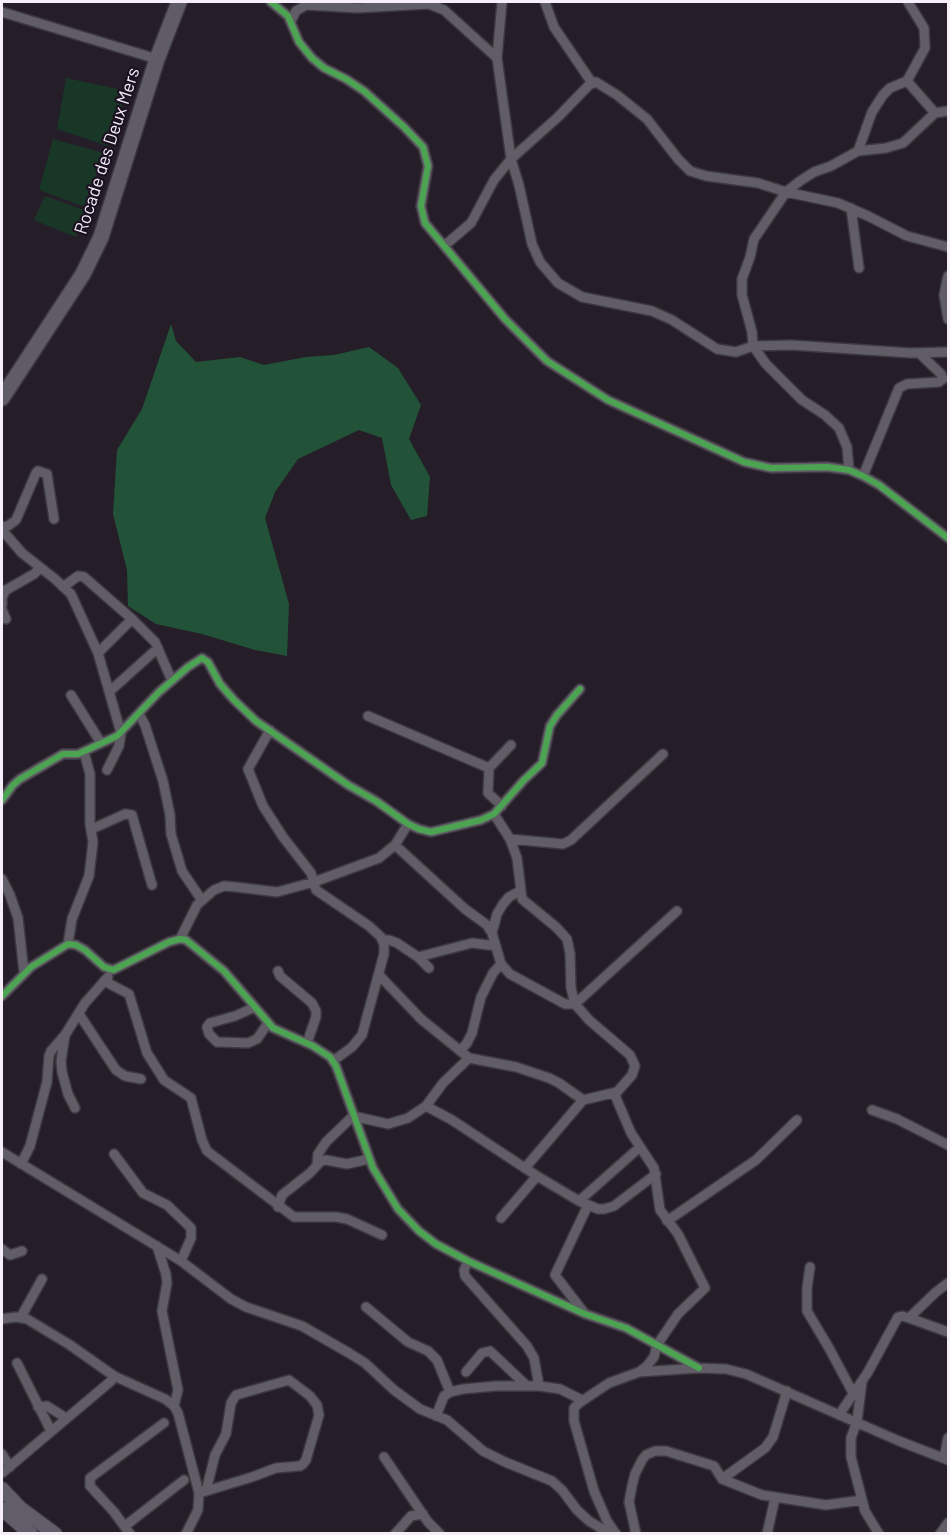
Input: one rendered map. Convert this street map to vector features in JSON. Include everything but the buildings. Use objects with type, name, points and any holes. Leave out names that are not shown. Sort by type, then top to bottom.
[{"type":"highway","name":"Rocade des Deux Mers","points":[[2,398],[83,274],[101,237],[157,59],[179,2]]},
{"type":"main road","points":[[2,1489],[20,1508],[55,1533]]},
{"type":"main road","points":[[2,1509],[32,1533]]},
{"type":"street","points":[[270,2],[283,11],[291,21],[299,42],[312,58],[324,68],[346,78],[364,92],[423,147],[428,166],[421,212],[425,223],[505,319],[536,352],[562,372],[608,400],[744,462],[778,469],[827,467],[849,470],[863,476],[879,484],[948,538]]},
{"type":"street","points":[[502,2],[497,58],[511,159],[536,254],[558,284],[582,297],[652,310],[717,349],[736,352],[753,346],[791,345],[919,353],[948,352]]},
{"type":"street","points":[[545,2],[554,27],[592,83]]},
{"type":"street","points":[[858,151],[872,112],[883,95],[890,88],[907,81],[922,57],[925,48],[924,28],[908,2]]},
{"type":"street","points":[[291,21],[296,11],[306,5],[357,8],[429,3],[444,10],[497,58]]},
{"type":"street","points":[[2,12],[157,59]]},
{"type":"street","points":[[907,81],[935,113]]},
{"type":"street","points":[[444,246],[471,223],[494,180],[511,159],[592,83],[598,83],[647,119],[690,171],[706,176],[758,183],[786,192],[821,199],[851,208],[907,236],[948,247]]},
{"type":"street","points":[[849,470],[848,447],[839,428],[825,415],[802,400],[766,364],[753,346],[752,332],[742,295],[742,279],[754,239],[786,192],[807,176],[858,151],[903,144],[935,113],[948,111]]},
{"type":"street","points":[[851,208],[859,268]]},
{"type":"street","points":[[948,276],[944,295],[948,319]]},
{"type":"street","points":[[863,476],[899,388],[907,384],[943,379],[941,374],[919,353]]},
{"type":"street","points":[[54,519],[47,474],[38,471],[16,520],[2,529],[22,553],[71,594],[98,653],[121,733],[119,746],[107,770]]},
{"type":"street","points":[[2,605],[2,597],[6,590],[34,574],[40,567]]},
{"type":"street","points":[[63,587],[78,576],[84,577],[132,619],[158,648],[172,681]]},
{"type":"street","points":[[98,653],[132,619]]},
{"type":"street","points":[[109,692],[158,648]]},
{"type":"street","points":[[2,800],[13,785],[26,775],[63,754],[84,752],[121,733],[172,681],[197,660],[205,658],[234,700],[256,721],[408,824],[431,832],[481,820],[494,814],[542,762],[550,726],[580,689]]},
{"type":"street","points":[[71,695],[101,743]]},
{"type":"street","points":[[139,714],[146,725],[163,781],[170,815],[171,834],[182,871],[201,899]]},
{"type":"street","points":[[368,716],[489,768]]},
{"type":"street","points":[[270,730],[249,766],[249,774],[270,819],[311,873],[316,890],[369,926],[382,940],[384,954],[362,1035],[352,1047],[333,1061]]},
{"type":"street","points":[[502,806],[488,793],[489,768],[511,745]]},
{"type":"street","points":[[68,944],[72,919],[89,876],[93,842],[90,824],[90,774],[84,752]]},
{"type":"street","points":[[510,839],[563,844],[571,840],[663,754]]},
{"type":"street","points":[[92,829],[125,814],[132,815],[152,885]]},
{"type":"street","points":[[494,814],[510,839],[517,858],[520,891],[524,902],[556,927],[567,939],[570,953],[571,988],[575,1004],[635,1062],[632,1075],[614,1093],[584,1100],[525,1168]]},
{"type":"street","points":[[180,939],[201,899],[214,890],[224,886],[278,892],[314,882],[379,858],[395,845],[408,824]]},
{"type":"street","points":[[395,845],[465,909],[487,925],[492,933],[501,964],[510,974],[565,1004],[575,1004],[677,911]]},
{"type":"street","points":[[2,879],[18,918],[24,973]]},
{"type":"street","points":[[492,933],[497,914],[503,904],[509,897],[520,891]]},
{"type":"street","points":[[21,1164],[30,1146],[47,1082],[49,1056],[54,1046],[65,1035],[78,1014],[113,970],[160,946],[180,939],[189,942],[224,971],[268,1023],[278,1031],[323,1051],[333,1061],[369,1159],[392,1200],[409,1222],[436,1244],[468,1261],[585,1314],[626,1328],[699,1368]]},
{"type":"street","points":[[382,940],[397,943],[418,957],[429,968]]},
{"type":"street","points":[[418,957],[472,943],[496,946]]},
{"type":"street","points":[[2,996],[24,973],[49,954],[68,944],[85,950],[104,967],[113,970]]},
{"type":"street","points":[[460,1052],[472,1033],[481,997],[493,972],[501,964]]},
{"type":"street","points":[[278,971],[280,976],[312,1003],[316,1011],[307,1043]]},
{"type":"street","points":[[379,975],[407,1006],[460,1052],[470,1058],[516,1067],[549,1078],[584,1100]]},
{"type":"street","points":[[104,981],[129,994],[147,1053],[164,1080],[191,1098],[207,1151],[294,1217],[347,1219],[382,1235]]},
{"type":"street","points":[[255,1007],[210,1023],[207,1027],[209,1034],[217,1042],[248,1043],[257,1039],[268,1023]]},
{"type":"street","points":[[78,1014],[116,1070],[125,1076],[141,1079]]},
{"type":"street","points":[[65,1035],[62,1072],[68,1094],[75,1108]]},
{"type":"street","points":[[353,1116],[388,1124],[402,1120],[426,1106],[443,1083],[470,1058]]},
{"type":"street","points":[[614,1093],[631,1133],[651,1161],[656,1174],[658,1204],[667,1221],[678,1234],[705,1288],[678,1314],[657,1345],[650,1364],[639,1372],[609,1383],[582,1400],[574,1408],[574,1421],[594,1491],[601,1510],[615,1533]]},
{"type":"street","points":[[426,1106],[452,1120],[537,1176],[598,1209],[610,1208],[656,1174]]},
{"type":"street","points":[[872,1110],[897,1119],[948,1145]]},
{"type":"street","points":[[316,1166],[318,1154],[326,1142],[353,1116]]},
{"type":"street","points":[[667,1221],[756,1160],[796,1120]]},
{"type":"street","points":[[585,1314],[555,1275],[584,1203],[640,1147]]},
{"type":"street","points":[[2,1152],[181,1261],[231,1299],[246,1307],[302,1326],[349,1353],[365,1363],[394,1390],[420,1409],[447,1420],[474,1445],[493,1457],[552,1481],[589,1521],[604,1530],[615,1533]]},
{"type":"street","points":[[114,1154],[143,1193],[168,1205],[191,1228],[191,1238],[181,1261]]},
{"type":"street","points":[[278,1207],[282,1195],[326,1160],[347,1164],[369,1159]]},
{"type":"street","points":[[501,1218],[537,1176]]},
{"type":"street","points":[[157,1246],[167,1283],[162,1311],[178,1390],[174,1406],[202,1492]]},
{"type":"street","points":[[2,1249],[7,1255],[22,1251]]},
{"type":"street","points":[[468,1261],[464,1270],[468,1280],[527,1346],[534,1358],[538,1386]]},
{"type":"street","points":[[810,1267],[807,1311],[853,1393]]},
{"type":"street","points":[[21,1317],[42,1279]]},
{"type":"street","points":[[909,1318],[948,1283]]},
{"type":"street","points":[[366,1307],[408,1342],[428,1351],[437,1360],[450,1392]]},
{"type":"street","points":[[2,1319],[21,1317],[70,1345],[114,1376],[165,1399],[174,1406]]},
{"type":"street","points":[[839,1415],[898,1317],[909,1318],[948,1332]]},
{"type":"street","points":[[466,1372],[482,1353],[490,1352],[528,1386]]},
{"type":"street","points":[[17,1363],[51,1431]]},
{"type":"street","points":[[639,1372],[699,1368],[726,1369],[746,1374],[899,1441],[946,1459],[948,1438]]},
{"type":"street","points":[[2,1473],[111,1381],[114,1376]]},
{"type":"street","points":[[186,1533],[198,1510],[202,1492],[215,1455],[226,1434],[231,1403],[236,1395],[289,1380],[310,1396],[317,1405],[318,1415],[303,1464],[276,1468],[202,1492]]},
{"type":"street","points":[[862,1380],[850,1447],[865,1511],[879,1533]]},
{"type":"street","points":[[436,1416],[444,1396],[450,1392],[496,1386],[538,1386],[560,1389],[582,1400]]},
{"type":"street","points":[[722,1479],[765,1448],[776,1429],[787,1391]]},
{"type":"street","points":[[38,1407],[47,1406],[66,1418]]},
{"type":"street","points":[[164,1423],[90,1478],[90,1486],[127,1530],[184,1480]]},
{"type":"street","points":[[636,1533],[630,1511],[630,1497],[638,1467],[651,1452],[666,1451],[714,1466],[722,1479],[730,1484],[775,1498],[826,1505],[862,1500]]},
{"type":"street","points":[[2,1454],[10,1467]]},
{"type":"street","points":[[384,1457],[423,1514],[440,1533]]},
{"type":"street","points":[[767,1533],[775,1498]]},
{"type":"street","points":[[395,1533],[411,1516],[423,1514]]},
{"type":"street","points":[[940,1533],[948,1523]]},
{"type":"green space","points":[[66,78],[127,91],[108,146],[57,129]]},
{"type":"green space","points":[[53,139],[104,153],[85,207],[39,190]]},
{"type":"green space","points":[[45,196],[84,210],[76,237],[34,220]]},
{"type":"green space","points":[[171,324],[176,341],[196,362],[240,357],[264,365],[306,357],[334,355],[369,347],[398,368],[421,405],[409,439],[430,477],[427,516],[411,520],[391,485],[382,438],[359,430],[298,459],[275,492],[265,518],[289,604],[287,656],[156,624],[128,606],[127,570],[113,514],[117,450],[142,409]]},
{"type":"cycle path","points":[[271,2],[288,16],[299,42],[312,58],[324,68],[364,91],[423,147],[428,166],[421,206],[425,223],[505,319],[547,361],[608,400],[744,462],[771,468],[827,467],[849,470],[863,476],[879,485],[948,538]]},
{"type":"cycle path","points":[[2,800],[20,779],[63,754],[78,754],[117,736],[159,692],[202,658],[208,662],[220,684],[256,721],[408,824],[431,832],[481,820],[494,814],[542,763],[550,726],[580,689]]},
{"type":"cycle path","points":[[2,996],[31,967],[68,944],[85,950],[104,967],[113,970],[169,942],[186,940],[224,971],[273,1028],[313,1046],[330,1057],[336,1066],[373,1168],[398,1209],[419,1231],[436,1244],[468,1261],[585,1314],[626,1328],[699,1368]]}]
